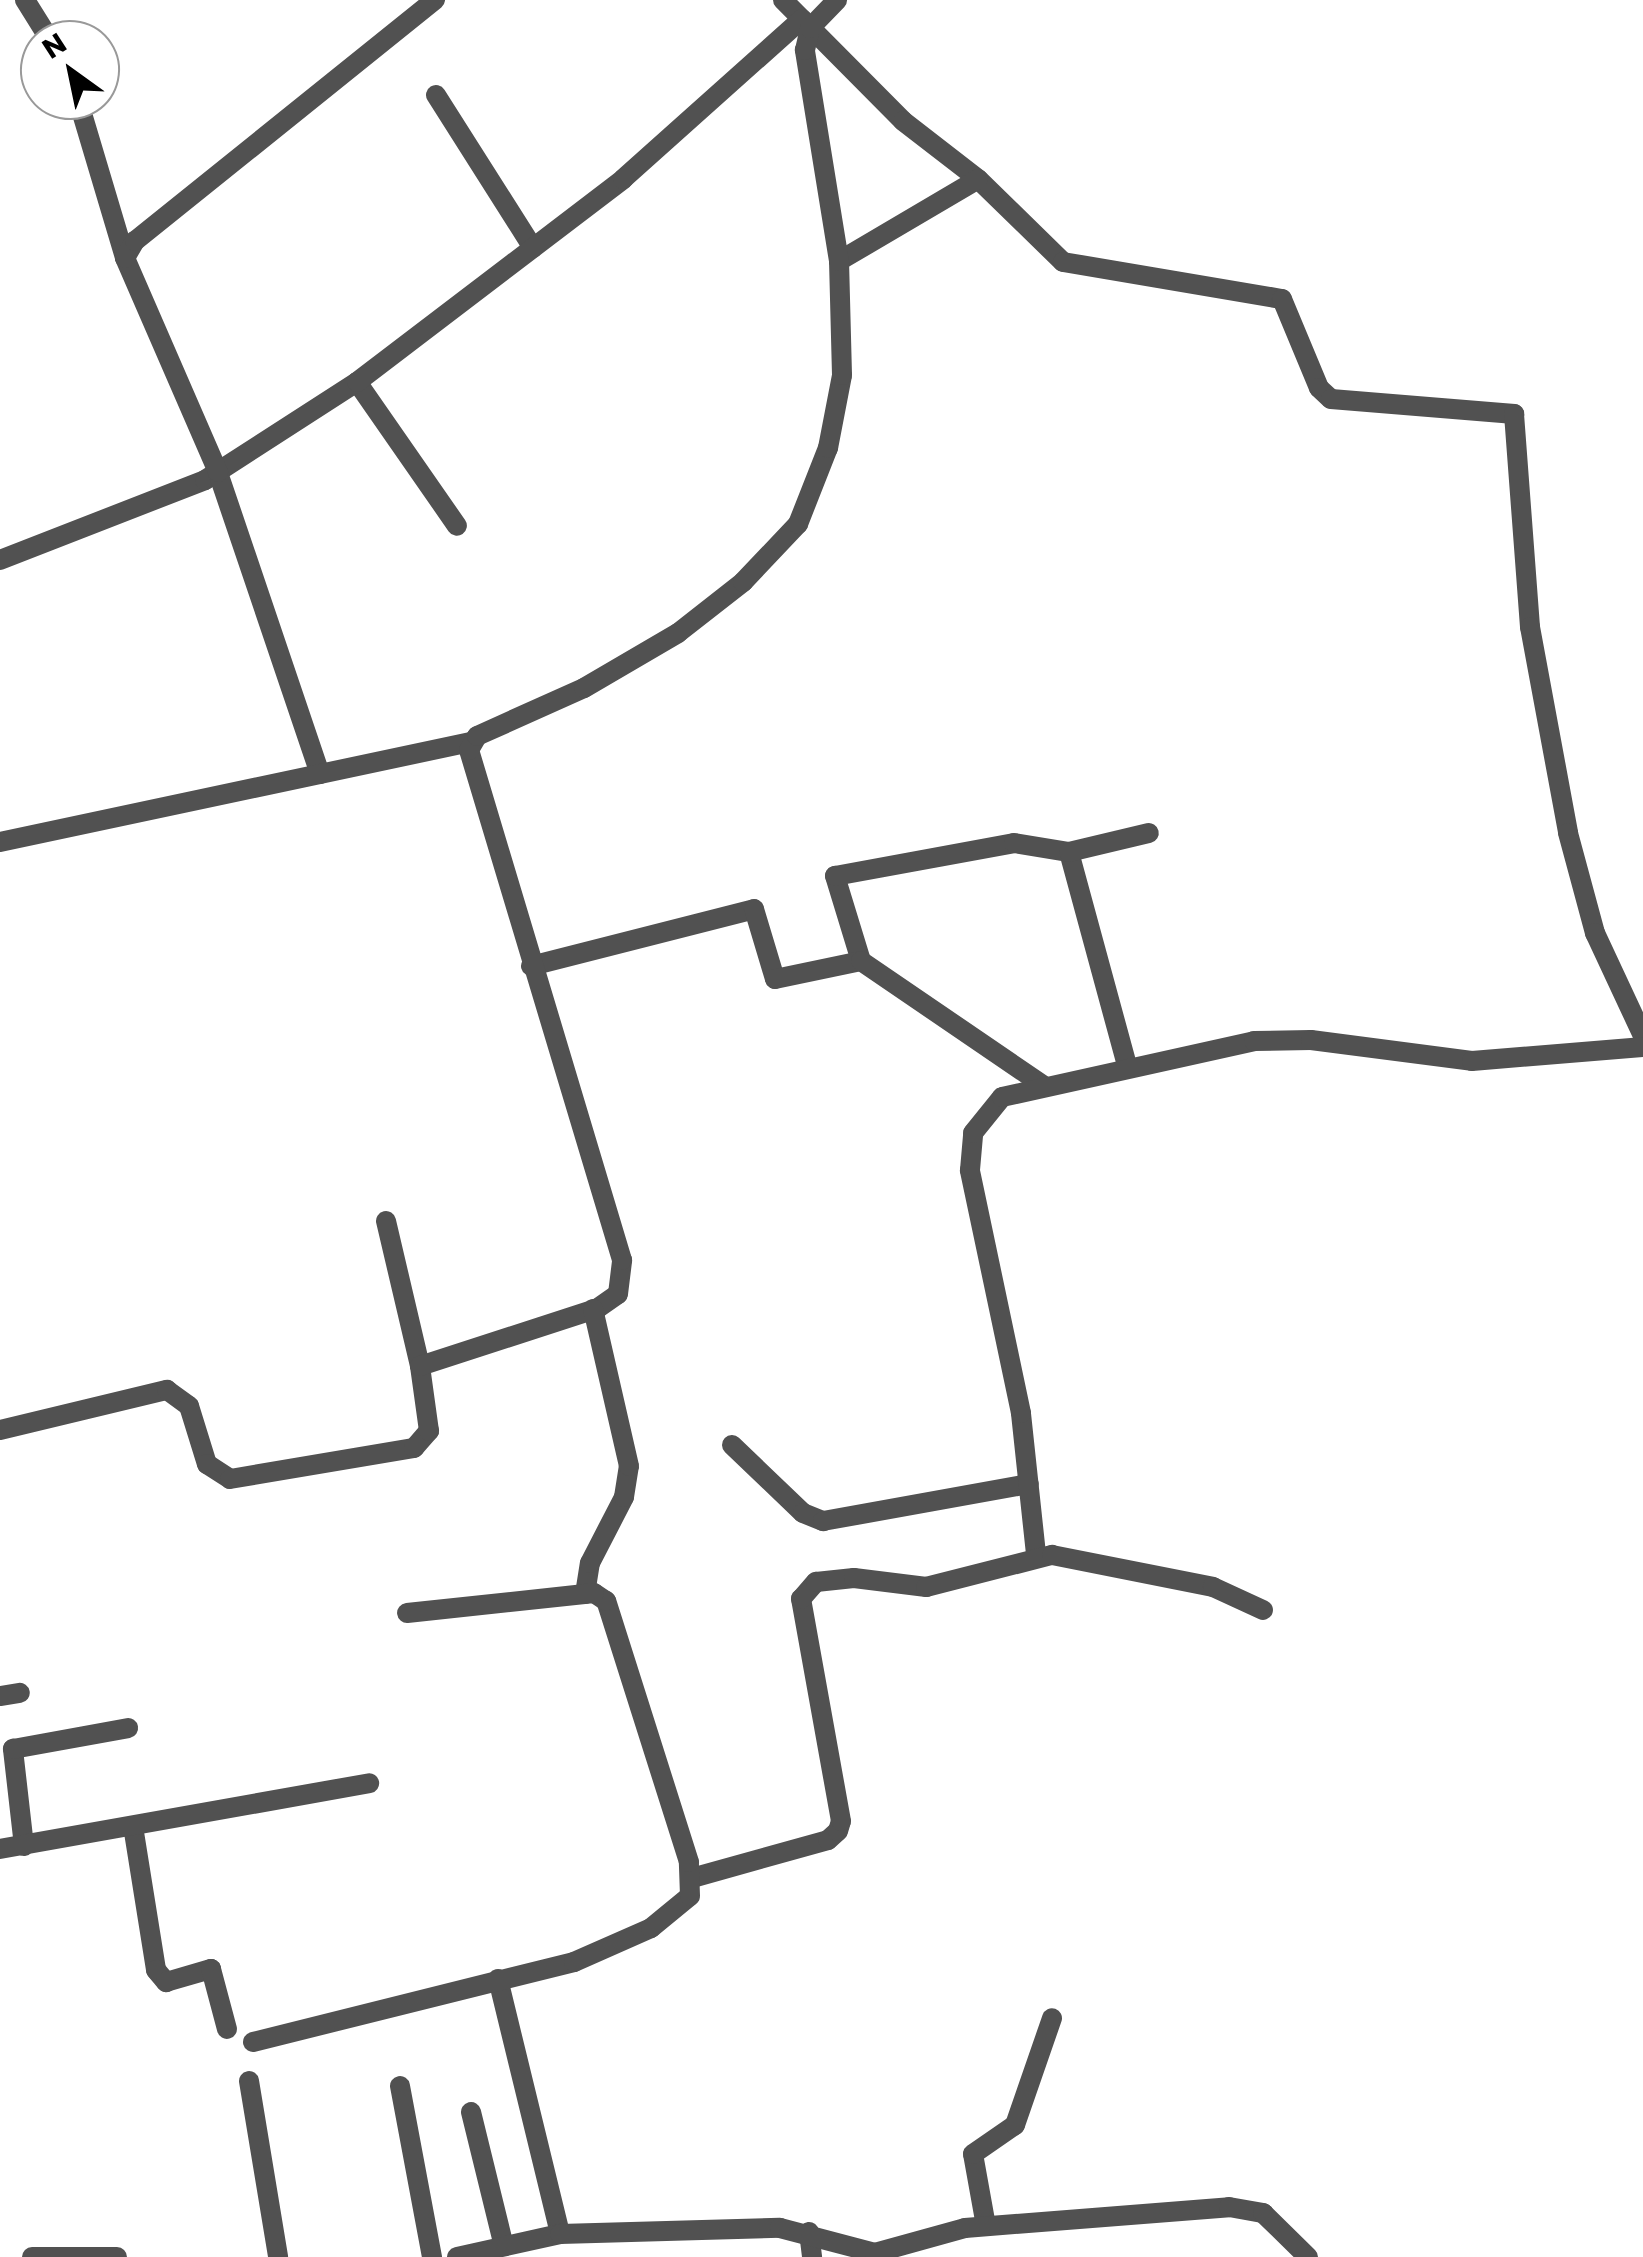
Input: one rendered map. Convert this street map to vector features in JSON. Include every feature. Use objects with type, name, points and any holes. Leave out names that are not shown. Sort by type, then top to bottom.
[{"type":"street","points":[[125,258],[135,241],[436,0]]},
{"type":"street","points":[[782,0],[903,121],[978,180],[1063,262],[1282,299],[1319,388],[1332,399],[1514,414],[1530,627],[1568,833],[1594,933],[1643,1036]]},
{"type":"street","points":[[0,560],[162,500],[218,472],[357,382],[638,167],[838,0]]},
{"type":"street","points":[[0,842],[471,742],[678,633],[781,546],[816,480],[837,412],[844,349],[839,261],[805,50],[806,24]]},
{"type":"street","points":[[436,95],[533,248]]},
{"type":"street","points":[[84,120],[125,258],[218,472],[320,774]]},
{"type":"street","points":[[839,261],[978,180]]},
{"type":"street","points":[[357,382],[457,526]]},
{"type":"street","points":[[420,1366],[594,1309],[618,1294],[622,1260],[532,966],[471,742]]},
{"type":"street","points":[[1043,1085],[860,961],[834,876],[1014,843],[1069,852],[1149,834]]},
{"type":"street","points":[[1069,852],[1127,1066]]},
{"type":"street","points":[[532,966],[754,909],[775,979],[860,961]]},
{"type":"street","points":[[1036,1554],[1022,1412],[970,1148],[981,1118],[1002,1096],[1127,1066],[1286,1039],[1472,1061],[1643,1047]]},
{"type":"street","points":[[0,1430],[167,1390],[188,1406],[213,1471],[238,1479],[420,1444],[429,1431],[420,1366],[386,1222]]},
{"type":"street","points":[[585,1594],[590,1563],[624,1497],[629,1466],[594,1309]]},
{"type":"street","points":[[732,1445],[794,1506],[823,1522],[1029,1484]]},
{"type":"street","points":[[692,1878],[828,1840],[838,1832],[841,1822],[801,1599],[809,1586],[854,1578],[926,1587],[1036,1554],[1213,1587],[1263,1610]]},
{"type":"street","points":[[253,2042],[574,1962],[652,1928],[690,1896],[692,1878],[606,1601],[585,1594],[407,1613]]},
{"type":"street","points":[[24,1846],[13,1748],[128,1728]]},
{"type":"street","points":[[0,1848],[369,1783]]},
{"type":"street","points":[[133,1826],[159,1978],[166,1982],[211,1968],[227,2029]]},
{"type":"street","points":[[498,1979],[560,2234]]},
{"type":"street","points":[[986,2226],[973,2154],[1014,2125],[1052,2018]]},
{"type":"street","points":[[249,2080],[278,2257]]},
{"type":"street","points":[[400,2086],[432,2257]]},
{"type":"street","points":[[471,2112],[504,2246]]},
{"type":"street","points":[[458,2257],[560,2234],[808,2232],[869,2253],[986,2226],[1249,2208],[1275,2221],[1308,2257]]},
{"type":"street","points":[[808,2232],[812,2257]]},
{"type":"street","points":[[32,2257],[117,2257]]}]
